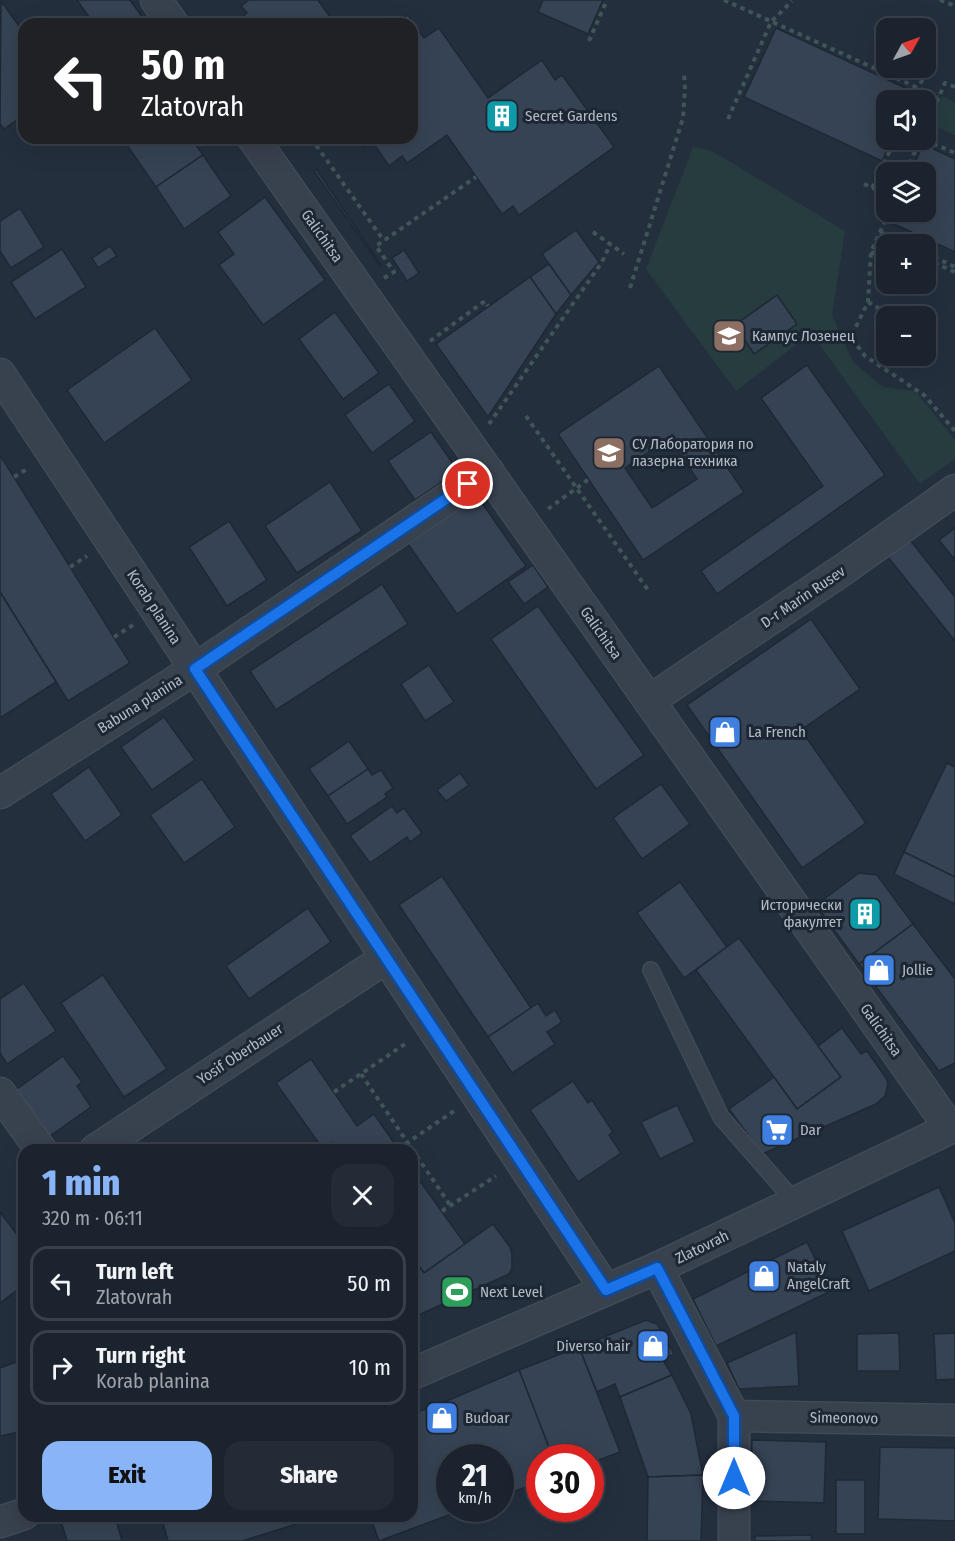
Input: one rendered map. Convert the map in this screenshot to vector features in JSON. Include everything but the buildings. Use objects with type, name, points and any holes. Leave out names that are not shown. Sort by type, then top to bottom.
[{"type":"street","points":[[156,0],[169,18]]},
{"type":"street","name":"Galichitsa","points":[[257,144],[952,1127]]},
{"type":"street","name":"Korab planina","points":[[0,374],[606,1290]]},
{"type":"street","name":"Babuna planina","points":[[0,793],[195,669],[480,460]]},
{"type":"street","name":"D-r Marin Rusev","points":[[649,701],[844,569],[955,490]]},
{"type":"street","name":"Yosif Oberbauer","points":[[104,1144],[386,958]]},
{"type":"street","points":[[0,1093],[37,1144]]},
{"type":"street","name":"Zlatovrah","points":[[418,1371],[657,1268],[952,1127]]},
{"type":"street","points":[[657,1268],[734,1416],[734,1541]]},
{"type":"street","name":"Simeonovo","points":[[734,1416],[955,1420]]},
{"type":"street","points":[[0,1522],[18,1516]]},
{"type":"lane","points":[[651,970],[720,1117],[795,1202]]},
{"type":"path","points":[[589,41],[607,0]]},
{"type":"path","points":[[724,0],[939,97]]},
{"type":"path","points":[[940,0],[955,6]]},
{"type":"path","points":[[728,119],[771,22],[792,1]]},
{"type":"path","points":[[630,288],[683,118],[684,73]]},
{"type":"path","points":[[918,88],[923,78]]},
{"type":"path","points":[[936,104],[945,82],[955,87]]},
{"type":"path","points":[[315,144],[384,241]]},
{"type":"path","points":[[936,144],[955,152]]},
{"type":"path","points":[[872,188],[890,150]]},
{"type":"path","points":[[387,261],[376,246],[476,177]]},
{"type":"path","points":[[864,184],[876,190]]},
{"type":"path","points":[[884,222],[871,252],[867,302],[851,338],[865,356],[924,395],[955,431]]},
{"type":"path","points":[[593,232],[624,254]]},
{"type":"path","points":[[880,232],[884,234]]},
{"type":"path","points":[[480,460],[602,262],[610,245]]},
{"type":"path","points":[[871,252],[876,254]]},
{"type":"path","points":[[936,258],[955,267]]},
{"type":"path","points":[[936,266],[937,264],[955,272]]},
{"type":"path","points":[[408,357],[485,301],[488,306]]},
{"type":"path","points":[[867,302],[876,307]]},
{"type":"path","points":[[526,416],[648,590]]},
{"type":"path","points":[[548,509],[589,479]]},
{"type":"path","points":[[114,637],[121,632]]},
{"type":"path","points":[[334,1092],[431,1026]]},
{"type":"path","points":[[361,1074],[408,1142]]},
{"type":"path","points":[[405,1144],[477,1095]]},
{"type":"path","points":[[418,1157],[450,1205]]},
{"type":"path","points":[[442,1211],[520,1160]]},
{"type":"green space","points":[[942,96],[955,102],[955,135],[936,127],[936,110]]},
{"type":"green space","points":[[693,147],[712,151],[845,231],[832,315],[853,362],[883,387],[915,391],[955,440],[955,459],[920,484],[811,333],[736,391],[646,269]]},
{"type":"place","name":"Secret Gardens","points":[[502,116]]},
{"type":"place","name":"Кампус Лозенец","points":[[729,336]]},
{"type":"place","name":"СУ Лаборатория по лазерна техника","points":[[609,453]]},
{"type":"place","name":"La French","points":[[725,732]]},
{"type":"place","name":"Исторически факултет","points":[[865,914]]},
{"type":"place","name":"Jollie","points":[[879,970]]},
{"type":"place","name":"Dar","points":[[777,1130]]},
{"type":"place","name":"Nataly AngelCraft","points":[[764,1276]]},
{"type":"place","name":"Next Level","points":[[457,1292]]},
{"type":"place","name":"Diverso hair","points":[[653,1346]]},
{"type":"place","name":"Budoar","points":[[442,1418]]},
{"type":"route","points":[[468,484],[195,669],[606,1290],[657,1268],[734,1416],[734,1478]]}]
